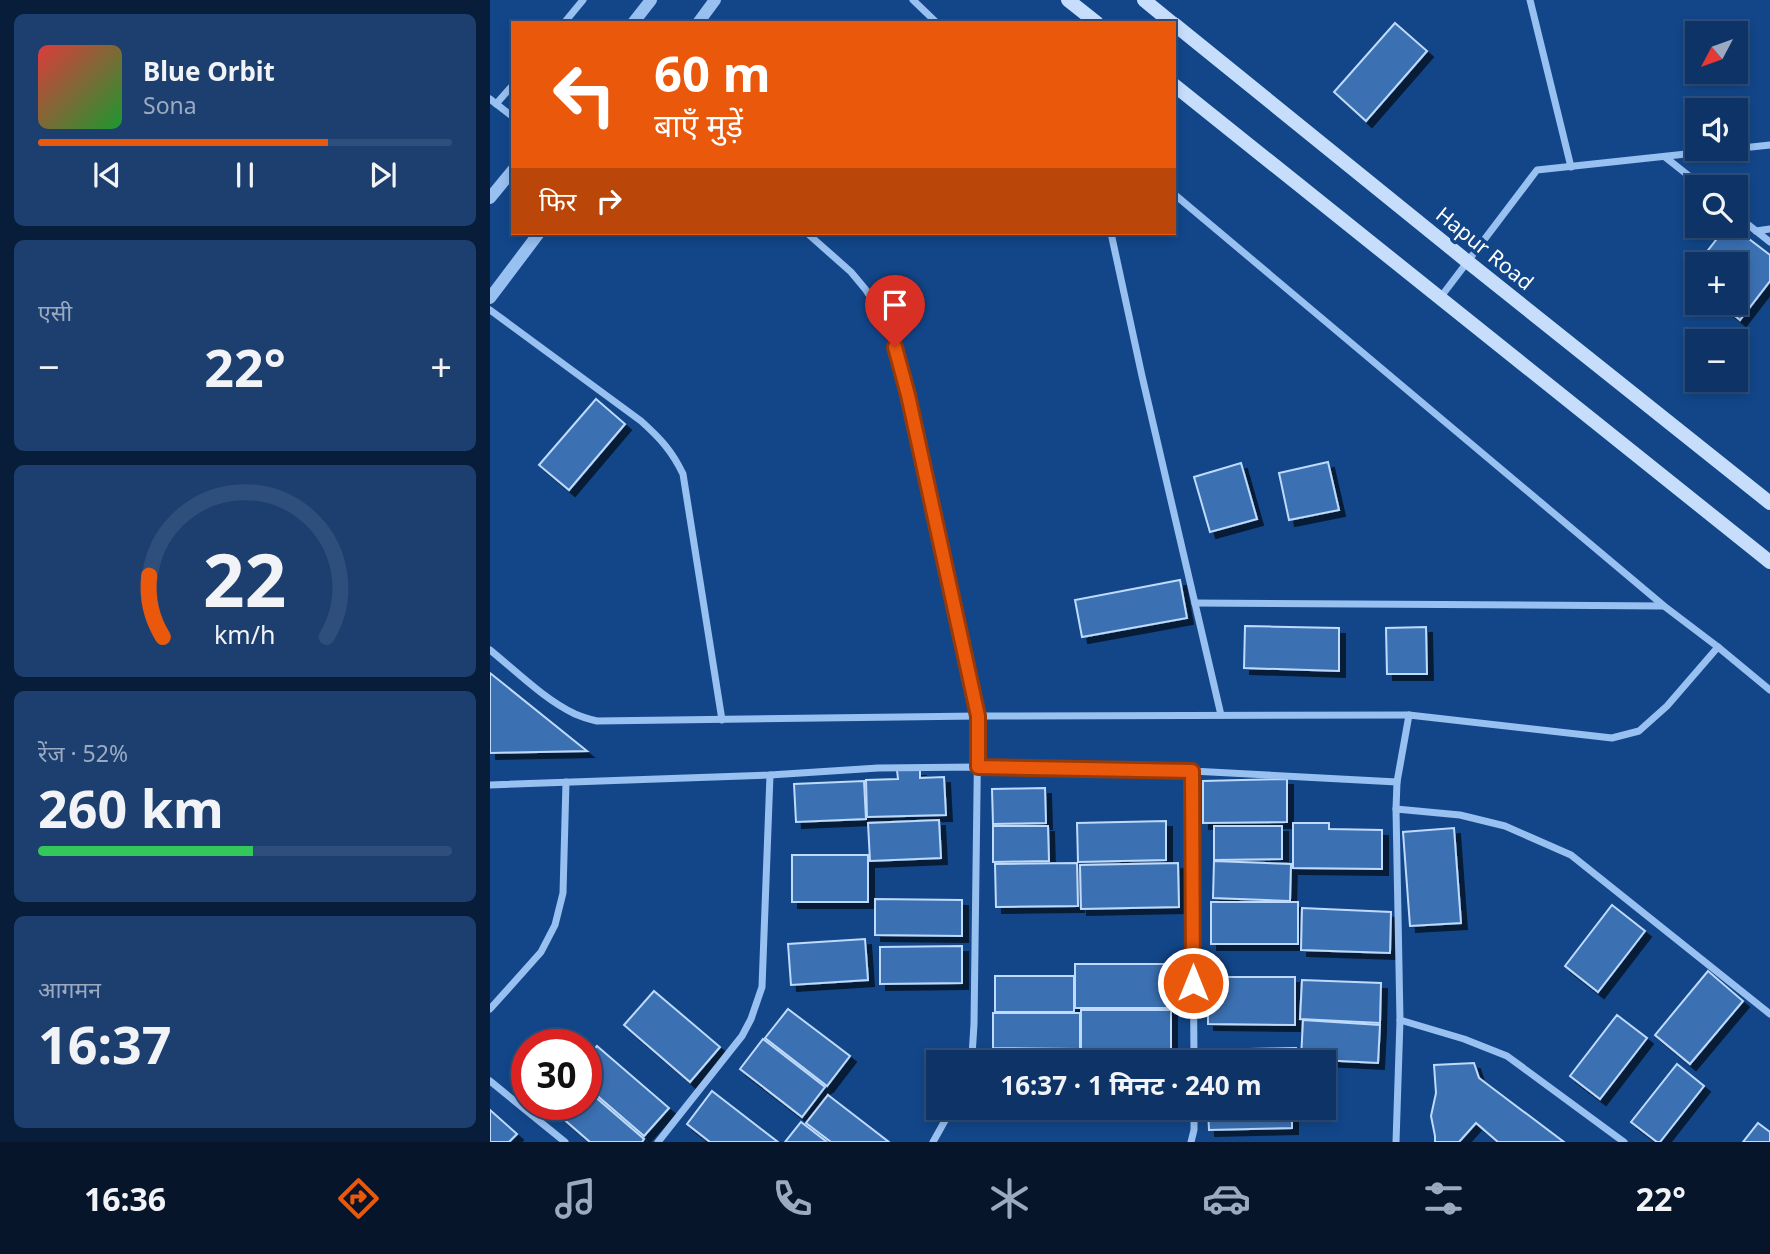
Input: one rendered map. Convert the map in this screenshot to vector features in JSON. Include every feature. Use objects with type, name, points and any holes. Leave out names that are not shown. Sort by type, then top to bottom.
[{"type":"main road","points":[[1068,0],[1094,21]]},
{"type":"main road","name":"Hapur Road","points":[[1144,0],[1169,21]]},
{"type":"main road","name":"Hapur Road","points":[[1176,26],[1770,503]]},
{"type":"main road","points":[[1176,87],[1770,562]]},
{"type":"street","points":[[566,21],[583,0]]},
{"type":"street","points":[[635,21],[652,0]]},
{"type":"street","points":[[699,21],[715,0]]},
{"type":"street","points":[[913,0],[935,21]]},
{"type":"street","points":[[1530,0],[1571,167]]},
{"type":"street","points":[[511,87],[493,102],[511,116]]},
{"type":"street","points":[[1440,298],[1536,170],[1770,145]]},
{"type":"street","points":[[1665,157],[1688,175]]},
{"type":"street","points":[[490,198],[511,172]]},
{"type":"street","points":[[1176,196],[1664,606],[1770,690]]},
{"type":"street","points":[[1748,225],[1770,243]]},
{"type":"street","points":[[1756,231],[1770,229]]},
{"type":"street","points":[[490,298],[537,235]]},
{"type":"street","points":[[809,235],[851,272],[888,324],[908,395],[978,716],[972,1050]]},
{"type":"street","points":[[1111,235],[1221,715]]},
{"type":"street","points":[[490,310],[641,421],[675,456],[683,474],[722,720]]},
{"type":"street","points":[[1195,603],[1664,606]]},
{"type":"street","points":[[490,650],[534,686],[576,715],[597,721],[978,716],[1409,715],[1612,738],[1639,731],[1649,723],[1717,647]]},
{"type":"street","points":[[1396,1142],[1400,1020],[1396,809],[1397,782],[1409,715]]},
{"type":"street","points":[[490,785],[770,775],[878,768],[978,767],[1192,771],[1397,782]]},
{"type":"street","points":[[1192,771],[1194,1050]]},
{"type":"street","points":[[658,1142],[742,1036],[762,987],[770,775]]},
{"type":"street","points":[[490,1009],[541,952],[555,925],[563,893],[566,782]]},
{"type":"street","points":[[1396,809],[1460,815],[1505,826],[1571,855],[1770,1014]]},
{"type":"street","points":[[1400,1020],[1507,1056],[1624,1142]]},
{"type":"street","points":[[490,1081],[565,1142]]},
{"type":"street","points":[[933,1142],[945,1120]]},
{"type":"street","points":[[1191,1142],[1194,1120]]},
{"type":"building","points":[[1395,23],[1427,51],[1366,121],[1334,92]]},
{"type":"building","points":[[1718,238],[1748,238],[1770,255],[1770,281],[1748,310],[1748,252],[1707,252]]},
{"type":"building","points":[[596,399],[625,424],[569,490],[539,465]]},
{"type":"building","points":[[1328,462],[1339,510],[1289,520],[1279,473]]},
{"type":"building","points":[[1241,463],[1257,519],[1210,532],[1194,477]]},
{"type":"building","points":[[1180,580],[1187,618],[1082,637],[1075,600]]},
{"type":"building","points":[[1245,626],[1339,628],[1339,671],[1244,668]]},
{"type":"building","points":[[1426,627],[1427,674],[1387,674],[1386,628]]},
{"type":"building","points":[[490,673],[587,751],[490,753]]},
{"type":"building","points":[[897,770],[920,770],[920,778],[944,777],[946,815],[867,817],[866,780],[898,779]]},
{"type":"building","points":[[1287,779],[1287,822],[1203,823],[1203,781]]},
{"type":"building","points":[[864,781],[866,819],[796,822],[794,784]]},
{"type":"building","points":[[1045,788],[1046,823],[993,824],[992,789]]},
{"type":"building","points":[[939,820],[941,858],[870,861],[868,823]]},
{"type":"building","points":[[1166,821],[1166,860],[1078,862],[1077,823]]},
{"type":"building","points":[[1293,823],[1329,823],[1329,829],[1382,830],[1382,869],[1293,868]]},
{"type":"building","points":[[993,826],[1048,826],[1049,861],[993,862]]},
{"type":"building","points":[[1214,826],[1282,826],[1282,859],[1214,860]]},
{"type":"building","points":[[1454,828],[1461,923],[1410,926],[1403,832]]},
{"type":"building","points":[[792,855],[868,855],[868,902],[792,902]]},
{"type":"building","points":[[1214,861],[1291,864],[1290,901],[1213,898]]},
{"type":"building","points":[[1077,863],[1078,906],[996,907],[995,864]]},
{"type":"building","points":[[1178,863],[1179,907],[1081,909],[1080,865]]},
{"type":"building","points":[[875,899],[962,900],[962,936],[875,935]]},
{"type":"building","points":[[1211,902],[1298,902],[1298,944],[1211,944]]},
{"type":"building","points":[[1612,905],[1645,931],[1598,992],[1565,966]]},
{"type":"building","points":[[1302,908],[1391,912],[1390,953],[1301,950]]},
{"type":"building","points":[[865,939],[868,980],[791,985],[788,944]]},
{"type":"building","points":[[962,946],[962,983],[880,984],[880,947]]},
{"type":"building","points":[[1075,964],[1166,964],[1167,1008],[1075,1008]]},
{"type":"building","points":[[1708,971],[1743,1001],[1690,1064],[1655,1035]]},
{"type":"building","points":[[995,976],[1074,976],[1074,1012],[995,1012]]},
{"type":"building","points":[[1208,977],[1295,977],[1295,1025],[1208,1024]]},
{"type":"building","points":[[1302,980],[1381,983],[1380,1023],[1300,1019]]},
{"type":"building","points":[[654,991],[720,1047],[690,1082],[624,1025]]},
{"type":"building","points":[[788,1009],[850,1056],[827,1086],[765,1038]]},
{"type":"building","points":[[1081,1010],[1171,1010],[1171,1050],[1081,1050]]},
{"type":"building","points":[[993,1013],[1080,1013],[1080,1049],[993,1048]]},
{"type":"building","points":[[1617,1015],[1647,1038],[1600,1099],[1570,1076]]},
{"type":"building","points":[[1303,1020],[1380,1025],[1378,1063],[1336,1061],[1336,1050],[1301,1050]]},
{"type":"building","points":[[763,1039],[825,1087],[802,1117],[740,1069]]},
{"type":"building","points":[[1296,1048],[1296,1050],[1205,1050]]},
{"type":"building","points":[[602,1050],[669,1108],[644,1136],[602,1100]]},
{"type":"building","points":[[1474,1063],[1479,1078],[1564,1142],[1498,1142],[1476,1123],[1459,1142],[1435,1142],[1431,1116],[1436,1093],[1434,1065]]},
{"type":"building","points":[[1677,1064],[1704,1086],[1660,1142],[1657,1142],[1631,1122]]},
{"type":"building","points":[[712,1091],[778,1142],[710,1142],[687,1124]]},
{"type":"building","points":[[828,1095],[889,1142],[831,1142],[806,1123]]},
{"type":"building","points":[[602,1103],[644,1139],[642,1142],[590,1142],[565,1120],[602,1120]]},
{"type":"building","points":[[490,1110],[517,1134],[509,1142],[490,1142]]},
{"type":"building","points":[[1209,1120],[1292,1120],[1292,1128],[1209,1130]]},
{"type":"building","points":[[801,1122],[827,1142],[785,1142]]},
{"type":"building","points":[[1758,1123],[1770,1132],[1770,1142],[1743,1142]]},
{"type":"route","points":[[895,347],[908,395],[978,716],[978,767],[1192,771],[1193,983]]}]
